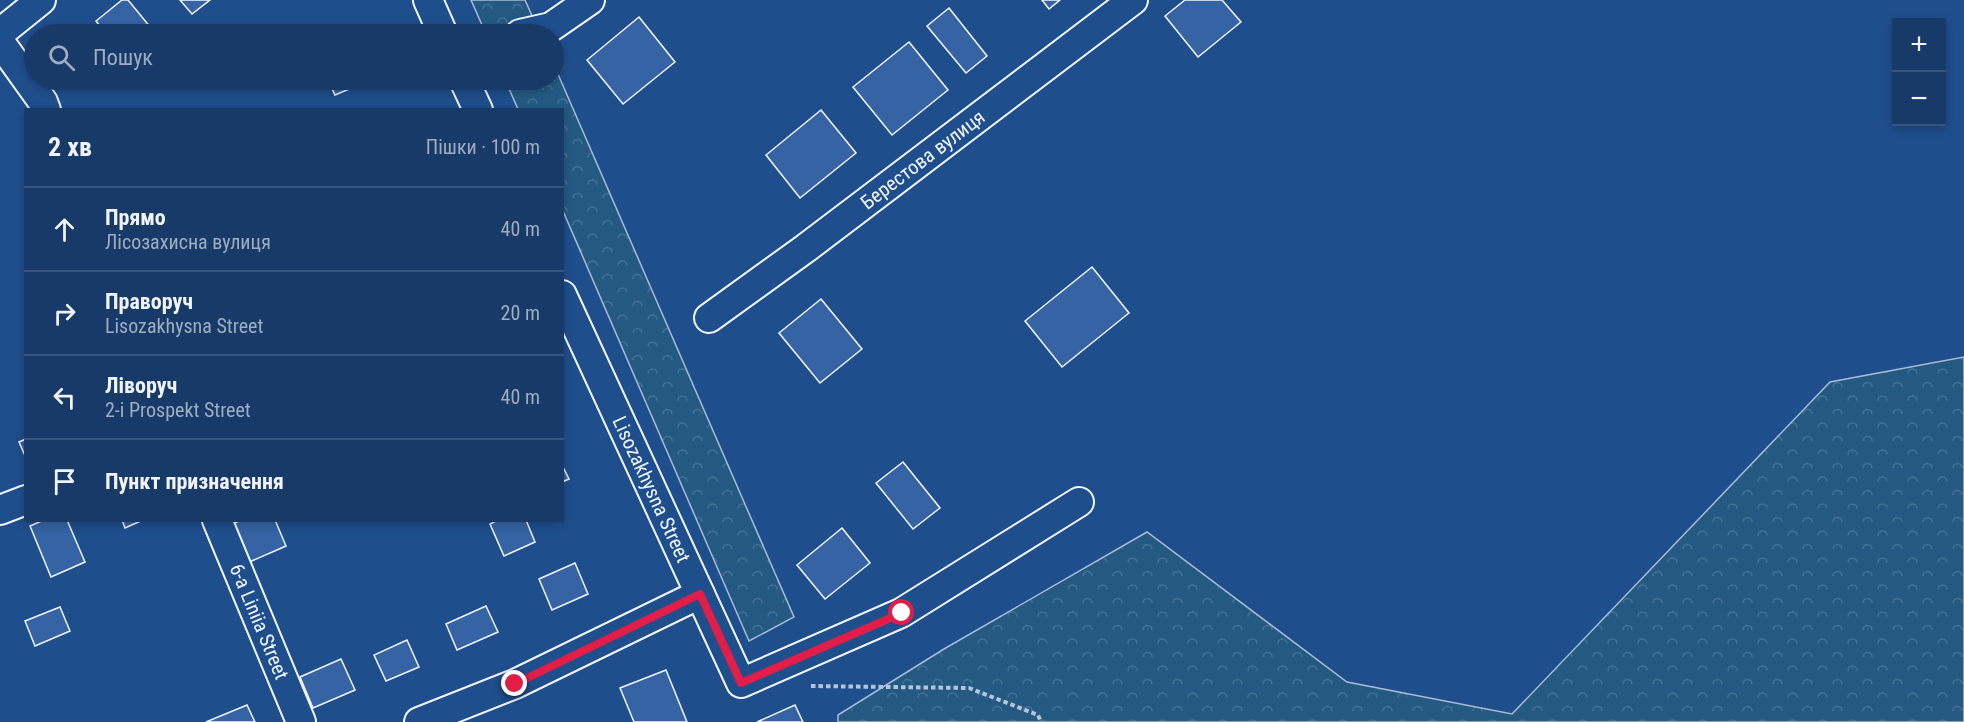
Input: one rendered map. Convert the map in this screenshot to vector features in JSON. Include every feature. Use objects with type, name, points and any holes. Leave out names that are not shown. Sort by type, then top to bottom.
[{"type":"street","points":[[0,33],[41,0]]},
{"type":"street","points":[[428,0],[439,24]]},
{"type":"street","points":[[555,24],[590,0]]},
{"type":"street","name":"Берестова вулиця","points":[[709,318],[806,248],[1132,0]]},
{"type":"street","points":[[0,42],[24,76]]},
{"type":"street","points":[[34,90],[45,108]]},
{"type":"street","points":[[469,90],[477,108]]},
{"type":"street","name":"Lisozakhysna Street","points":[[564,300],[741,683],[902,613],[1079,502]]},
{"type":"street","points":[[0,510],[24,501]]},
{"type":"street","name":"6-a Liniia Street","points":[[218,522],[301,722]]},
{"type":"street","points":[[419,722],[515,684],[700,594]]},
{"type":"path","points":[[810,686],[969,688],[1038,715],[1041,722]]},
{"type":"green space","points":[[471,0],[525,0],[536,24],[482,24]]},
{"type":"green space","points":[[564,88],[794,617],[749,641],[564,213],[564,108],[518,108],[509,90],[564,90]]},
{"type":"green space","points":[[1964,357],[1964,722],[838,722],[838,715],[944,649],[1147,532],[1347,682],[1512,714],[1830,382]]},
{"type":"building","points":[[122,0],[128,0],[148,24],[98,24],[96,21]]},
{"type":"building","points":[[180,0],[210,0],[192,14]]},
{"type":"building","points":[[1042,0],[1060,0],[1049,9]]},
{"type":"building","points":[[1185,0],[1222,0],[1241,22],[1198,57],[1165,16]]},
{"type":"building","points":[[949,8],[987,56],[966,73],[927,26]]},
{"type":"building","points":[[639,17],[675,62],[623,104],[587,60]]},
{"type":"building","points":[[909,42],[948,90],[892,135],[853,87]]},
{"type":"building","points":[[333,90],[347,90],[335,95]]},
{"type":"building","points":[[821,110],[856,153],[800,198],[766,155]]},
{"type":"building","points":[[1092,267],[1129,313],[1062,367],[1025,321]]},
{"type":"building","points":[[821,299],[862,349],[820,383],[779,333]]},
{"type":"building","points":[[24,440],[24,453],[19,442]]},
{"type":"building","points":[[903,462],[940,508],[913,529],[876,483]]},
{"type":"building","points":[[564,469],[569,479],[564,481]]},
{"type":"building","points":[[39,522],[68,522],[85,562],[51,577],[30,526]]},
{"type":"building","points":[[123,522],[138,522],[125,528]]},
{"type":"building","points":[[237,522],[276,522],[286,546],[247,563],[231,525]]},
{"type":"building","points":[[527,522],[535,542],[504,556],[490,524]]},
{"type":"building","points":[[842,528],[870,563],[825,599],[797,565]]},
{"type":"building","points":[[575,563],[588,594],[552,610],[539,579]]},
{"type":"building","points":[[486,606],[498,632],[457,650],[446,624]]},
{"type":"building","points":[[60,607],[70,631],[35,646],[25,621]]},
{"type":"building","points":[[407,640],[419,667],[386,681],[374,655]]},
{"type":"building","points":[[341,659],[355,690],[313,708],[300,677]]},
{"type":"building","points":[[666,670],[687,722],[634,722],[620,688]]},
{"type":"building","points":[[247,705],[255,722],[206,722]]},
{"type":"building","points":[[795,705],[803,722],[757,722]]},
{"type":"route","points":[[515,684],[700,594],[741,683],[902,613]]}]
